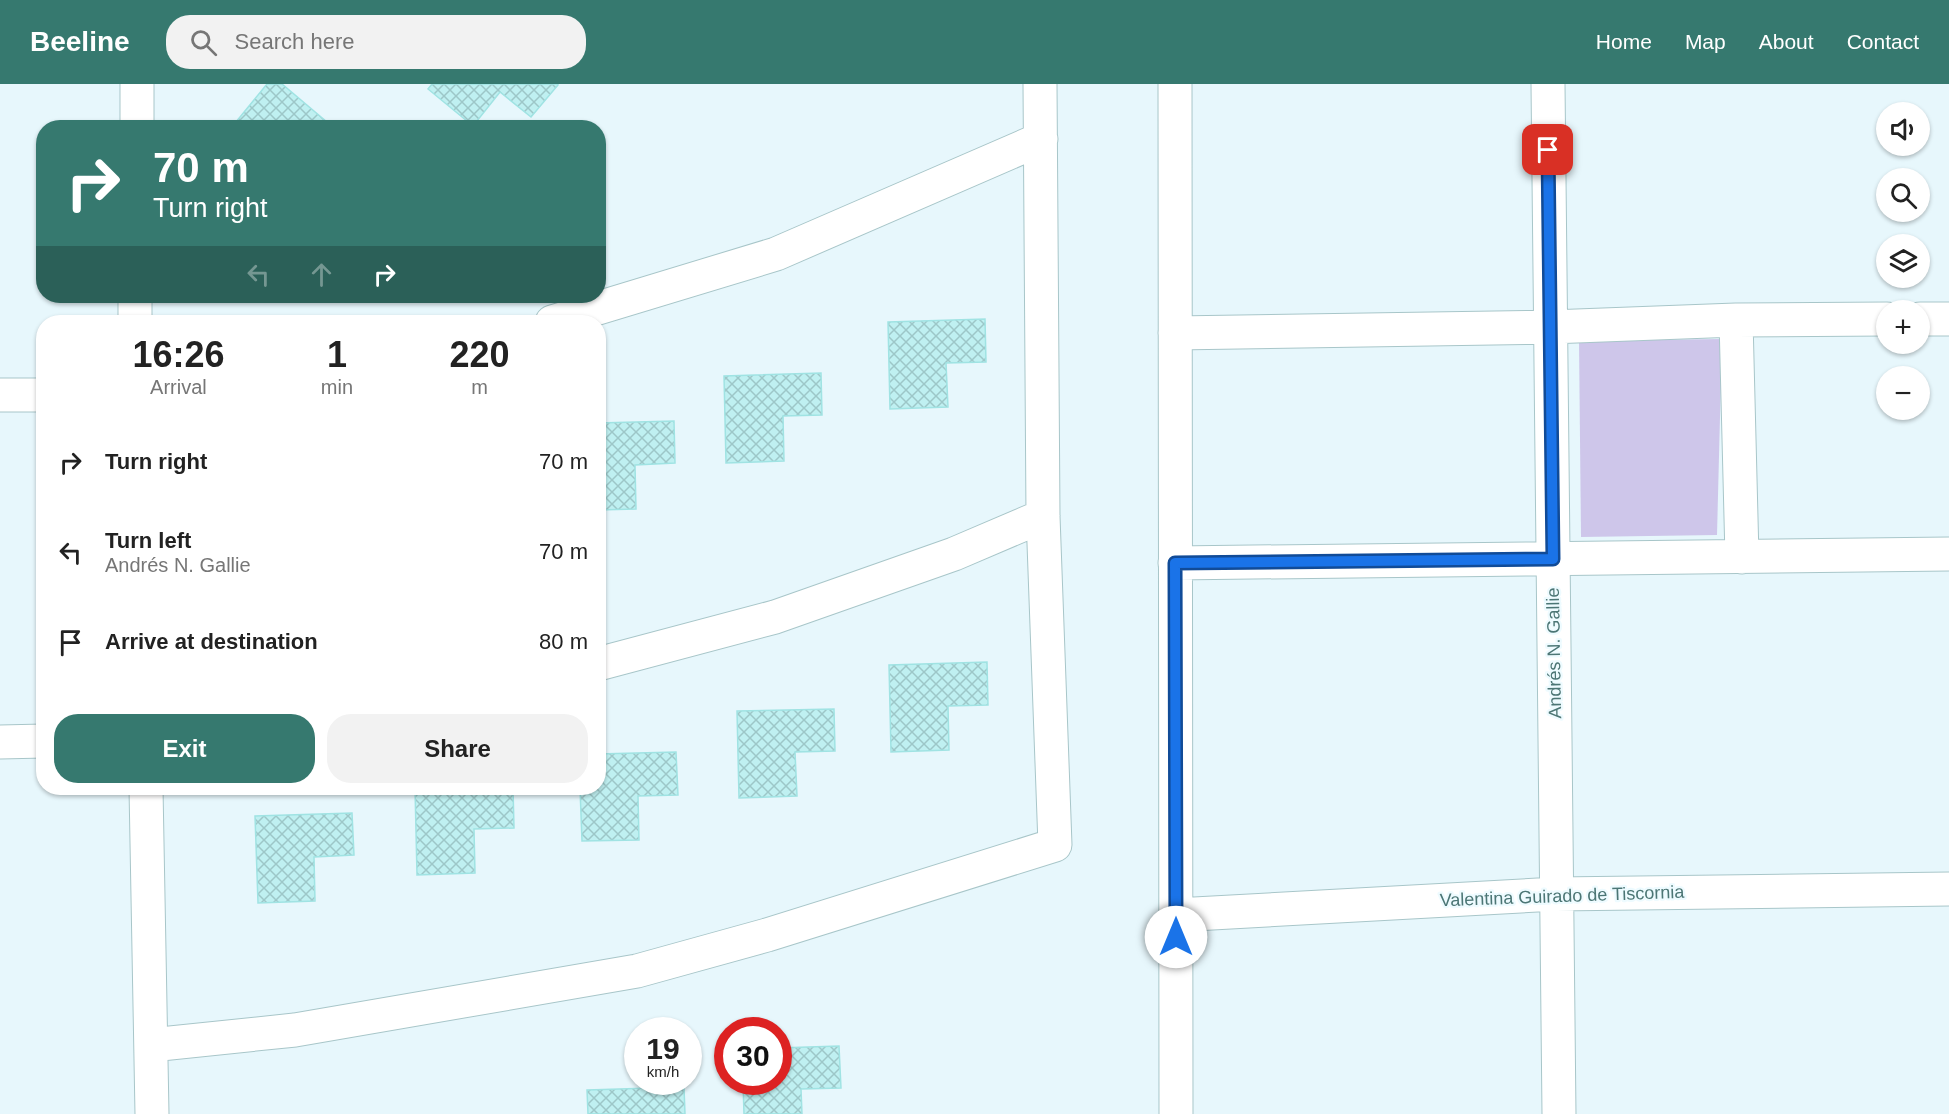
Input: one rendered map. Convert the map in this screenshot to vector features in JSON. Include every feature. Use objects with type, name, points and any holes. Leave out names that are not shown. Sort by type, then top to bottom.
[{"type":"street","points":[[137,84],[137,120]]},
{"type":"street","points":[[151,1045],[296,1030],[637,970],[767,935],[1055,845],[1043,516],[1040,84]]},
{"type":"street","points":[[1175,84],[1176,1114]]},
{"type":"street","name":"Andrés N. Gallie","points":[[1548,84],[1559,1114]]},
{"type":"street","points":[[575,315],[776,254],[1041,139]]},
{"type":"street","points":[[1175,333],[1550,327],[1736,320],[1876,319]]},
{"type":"street","points":[[1930,319],[1949,319]]},
{"type":"street","points":[[1736,320],[1742,556]]},
{"type":"street","points":[[0,395],[36,395]]},
{"type":"street","points":[[606,661],[775,617],[954,554],[1043,516]]},
{"type":"street","points":[[1175,563],[1949,554]]},
{"type":"street","points":[[0,742],[36,741]]},
{"type":"street","points":[[146,795],[152,1114]]},
{"type":"street","name":"Valentina Guirado de Tiscornia","points":[[1176,915],[1556,894],[1949,890]]},
{"type":"shaded area","points":[[1722,339],[1717,535],[1581,537],[1579,341]]},
{"type":"building","points":[[267,84],[282,84],[325,120],[238,120]]},
{"type":"building","points":[[432,84],[558,84],[531,117],[500,92],[478,120],[466,120],[428,89]]},
{"type":"building","points":[[985,319],[986,362],[946,363],[948,407],[890,409],[888,322]]},
{"type":"building","points":[[821,373],[822,415],[783,416],[784,461],[726,463],[724,376]]},
{"type":"building","points":[[674,421],[675,463],[635,465],[636,509],[606,510],[606,423]]},
{"type":"building","points":[[987,662],[988,705],[948,706],[949,750],[891,752],[889,665]]},
{"type":"building","points":[[834,709],[835,751],[795,752],[797,796],[739,798],[737,711]]},
{"type":"building","points":[[676,752],[678,795],[638,796],[639,840],[582,841],[580,795],[606,795],[606,754]]},
{"type":"building","points":[[415,795],[513,795],[514,828],[474,829],[475,873],[417,875]]},
{"type":"building","points":[[352,813],[354,855],[314,857],[315,901],[258,903],[255,816]]},
{"type":"building","points":[[839,1046],[841,1088],[801,1089],[802,1114],[744,1114],[743,1095],[792,1095],[792,1048]]},
{"type":"building","points":[[624,1089],[624,1095],[684,1095],[685,1114],[588,1114],[587,1090]]},
{"type":"route","points":[[1176,937],[1175,563],[1553,559],[1548,150]]}]
